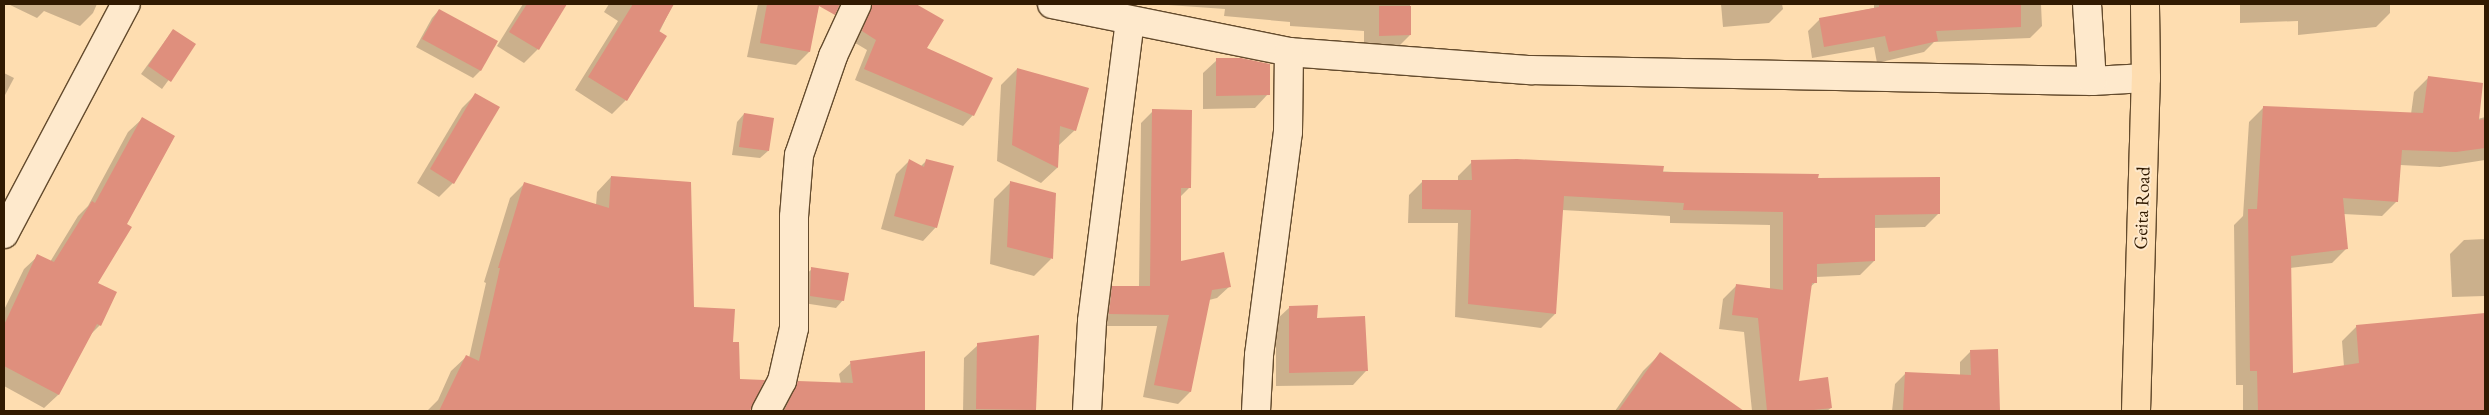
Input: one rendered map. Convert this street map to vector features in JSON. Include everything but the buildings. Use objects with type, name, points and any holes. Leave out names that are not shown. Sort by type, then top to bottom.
[{"type":"highway","name":"Geita Road","points":[[2136,411],[2146,78],[2144,4]]},
{"type":"street","points":[[4,234],[96,64],[126,4]]},
{"type":"street","points":[[766,411],[782,381],[794,328],[794,217],[798,155],[833,56],[857,4]]},
{"type":"street","points":[[1052,4],[1288,52],[1530,70],[2092,81],[2146,78]]},
{"type":"street","points":[[2087,4],[2092,81]]},
{"type":"street","points":[[1088,411],[1092,322],[1130,21]]},
{"type":"street","points":[[1256,411],[1259,356],[1288,132],[1288,52]]}]
